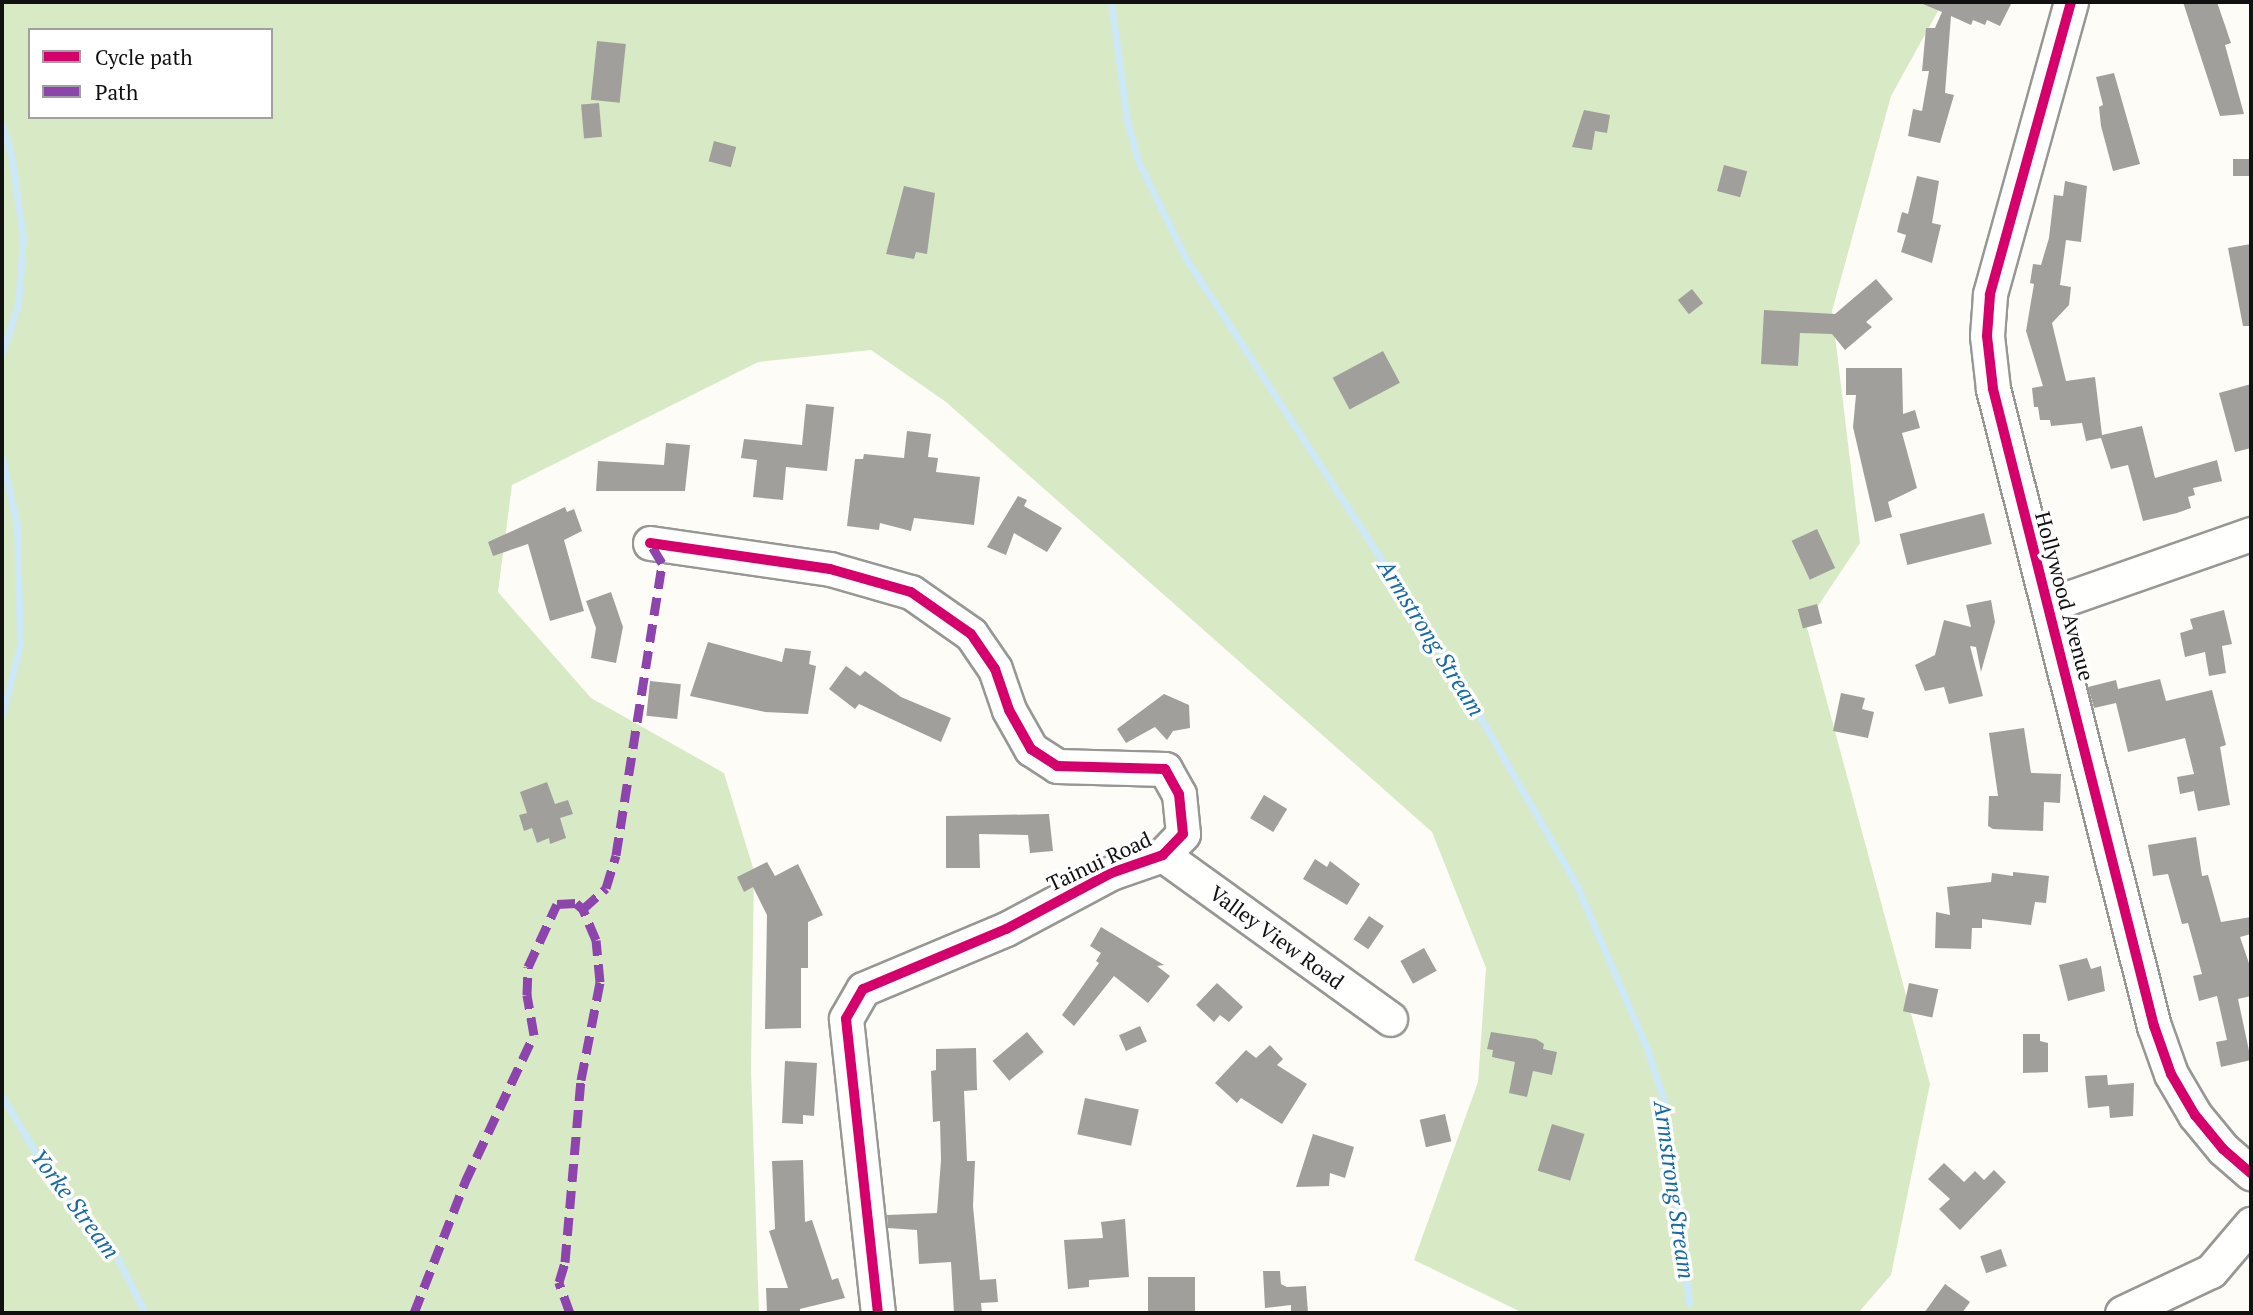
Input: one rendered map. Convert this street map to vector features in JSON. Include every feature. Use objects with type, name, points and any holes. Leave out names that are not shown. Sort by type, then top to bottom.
[{"type":"street","name":"Hollywood Avenue","points":[[2071,2],[1990,295],[1987,336],[1993,389],[2154,1026],[2171,1074],[2195,1115],[2223,1149],[2251,1173]]},
{"type":"street","points":[[2048,605],[2251,534]]},
{"type":"street","name":"Tainui Road","points":[[650,543],[830,569],[911,592],[971,634],[995,669],[1019,731],[1031,749],[1056,766],[1165,769],[1179,794],[1183,834],[1163,855],[1111,873],[1006,929],[863,989],[846,1019],[878,1313]]},
{"type":"street","name":"Valley View Road","points":[[1163,855],[1390,1019]]},
{"type":"street","points":[[2123,1313],[2211,1271],[2251,1224]]},
{"type":"green space","points":[[2,2],[1943,2],[1891,96],[1832,311],[1860,543],[1806,624],[1930,1084],[1891,1275],[1858,1313],[1523,1313],[1414,1260],[1478,1082],[1486,968],[1432,832],[946,402],[871,350],[758,362],[512,485],[498,592],[591,698],[724,773],[754,871],[751,1069],[759,1313],[2,1313]]},
{"type":"building","points":[[1918,2],[2012,2],[2000,26],[1987,20],[1985,25],[1973,20],[1971,25],[1951,16],[1945,93],[1954,95],[1940,143],[1908,136],[1913,109],[1922,111],[1929,71],[1922,71],[1926,28],[1935,28],[1942,12]]},
{"type":"building","points":[[2183,2],[2217,2],[2231,43],[2225,45],[2244,114],[2220,116]]},
{"type":"building","points":[[597,41],[626,44],[620,103],[591,100]]},
{"type":"building","points":[[2114,73],[2140,164],[2113,171],[2101,126],[2099,107],[2103,105],[2096,77]]},
{"type":"building","points":[[599,103],[602,137],[584,138],[581,105]]},
{"type":"building","points":[[1584,110],[1610,115],[1607,133],[1595,131],[1592,150],[1572,147]]},
{"type":"building","points":[[714,141],[736,147],[731,167],[709,161]]},
{"type":"building","points":[[2233,159],[2251,159],[2251,176],[2233,176]]},
{"type":"building","points":[[1724,165],[1747,171],[1740,197],[1717,191]]},
{"type":"building","points":[[1917,176],[1939,181],[1932,223],[1941,225],[1932,263],[1901,252],[1906,235],[1897,232],[1902,212],[1908,214]]},
{"type":"building","points":[[2065,181],[2087,186],[2081,242],[2066,240],[2060,285],[2071,287],[2069,305],[2052,323],[2066,381],[2095,377],[2102,435],[2142,426],[2155,478],[2217,460],[2222,481],[2193,488],[2195,495],[2188,497],[2191,508],[2143,521],[2128,465],[2111,469],[2101,438],[2086,441],[2082,423],[2051,426],[2050,420],[2040,420],[2038,407],[2034,407],[2032,388],[2043,386],[2026,331],[2034,284],[2030,283],[2033,264],[2041,265],[2049,238],[2054,195],[2063,196]]},
{"type":"building","points":[[904,186],[935,193],[927,254],[916,252],[914,259],[886,254]]},
{"type":"building","points":[[2251,244],[2251,326],[2243,326],[2228,248]]},
{"type":"building","points":[[1876,279],[1893,299],[1866,322],[1872,327],[1845,350],[1832,334],[1800,333],[1798,366],[1761,364],[1764,310],[1835,314]]},
{"type":"building","points":[[1692,289],[1703,303],[1689,314],[1678,300]]},
{"type":"building","points":[[1383,351],[1400,383],[1350,410],[1333,378]]},
{"type":"building","points":[[1846,368],[1902,368],[1903,414],[1915,410],[1920,428],[1902,433],[1917,488],[1888,502],[1892,517],[1875,522],[1853,427],[1856,395],[1846,395]]},
{"type":"building","points":[[2251,384],[2251,448],[2235,452],[2219,393]]},
{"type":"building","points":[[806,404],[834,407],[827,471],[786,467],[783,500],[753,497],[757,460],[741,458],[744,439],[802,445]]},
{"type":"building","points":[[907,431],[931,434],[928,457],[938,458],[936,472],[980,477],[974,525],[914,518],[911,531],[880,523],[879,530],[847,526],[855,459],[863,459],[864,454],[904,458]]},
{"type":"building","points":[[666,443],[690,445],[685,491],[596,491],[598,461],[664,465]]},
{"type":"building","points":[[1018,496],[1027,500],[1024,506],[1062,528],[1047,552],[1014,533],[1006,555],[987,547]]},
{"type":"building","points":[[565,507],[567,512],[574,509],[582,531],[564,540],[584,611],[550,621],[528,544],[493,556],[488,542]]},
{"type":"building","points":[[1984,513],[1992,544],[1907,565],[1900,534]]},
{"type":"building","points":[[1817,529],[1835,568],[1810,580],[1792,541]]},
{"type":"building","points":[[611,592],[623,627],[616,663],[591,658],[596,628],[586,601]]},
{"type":"building","points":[[1991,600],[1995,622],[1981,672],[1976,647],[1970,646],[1983,696],[1949,704],[1944,687],[1925,691],[1915,665],[1935,655],[1944,620],[1971,627],[1966,605]]},
{"type":"building","points":[[1817,604],[1822,623],[1803,628],[1798,609]]},
{"type":"building","points":[[2224,610],[2232,644],[2222,646],[2226,673],[2209,676],[2205,652],[2185,657],[2180,633],[2193,629],[2190,619]]},
{"type":"building","points":[[708,642],[782,662],[785,648],[811,651],[809,664],[816,666],[808,714],[765,712],[690,696]]},
{"type":"building","points":[[846,666],[860,676],[865,671],[901,697],[951,718],[941,742],[859,704],[855,709],[829,689]]},
{"type":"building","points":[[2160,679],[2166,701],[2212,690],[2226,745],[2220,747],[2230,805],[2198,811],[2194,791],[2180,794],[2177,777],[2194,774],[2185,738],[2128,752],[2116,703],[2094,708],[2088,687],[2116,680],[2118,689]]},
{"type":"building","points":[[650,681],[681,684],[677,719],[646,716]]},
{"type":"building","points":[[1841,693],[1865,698],[1862,709],[1874,712],[1868,738],[1833,731]]},
{"type":"building","points":[[1164,694],[1189,705],[1190,728],[1173,731],[1167,740],[1155,727],[1126,743],[1117,729]]},
{"type":"building","points":[[2024,728],[2031,773],[2061,774],[2060,803],[2044,802],[2043,831],[1993,829],[1988,826],[1989,796],[1998,796],[1989,733]]},
{"type":"building","points":[[547,782],[555,804],[568,800],[573,814],[560,818],[566,838],[550,844],[549,838],[537,843],[532,828],[524,831],[519,815],[527,813],[520,792]]},
{"type":"building","points":[[1264,795],[1287,809],[1273,832],[1250,818]]},
{"type":"building","points":[[1049,814],[1053,851],[1030,853],[1028,835],[979,834],[980,868],[946,868],[946,816]]},
{"type":"building","points":[[2196,837],[2202,876],[2208,875],[2221,922],[2251,917],[2251,934],[2240,937],[2251,969],[2251,996],[2238,999],[2251,1060],[2221,1067],[2216,1042],[2227,1040],[2217,996],[2199,1001],[2193,976],[2202,974],[2188,923],[2182,924],[2168,874],[2153,876],[2148,845]]},
{"type":"building","points":[[1315,859],[1327,867],[1330,861],[1360,884],[1347,905],[1303,879]]},
{"type":"building","points":[[767,862],[775,876],[798,864],[823,915],[808,922],[808,968],[801,968],[801,1028],[765,1029],[767,915],[753,887],[744,892],[737,877]]},
{"type":"building","points":[[2013,872],[2049,876],[2046,903],[2035,902],[2031,925],[1982,919],[1982,928],[1972,928],[1971,949],[1935,948],[1936,912],[1950,915],[1947,887],[1991,882],[1992,873],[2013,876]]},
{"type":"building","points":[[1369,916],[1384,926],[1368,949],[1353,939]]},
{"type":"building","points":[[1101,927],[1164,965],[1157,966],[1170,976],[1148,1003],[1114,976],[1074,1026],[1062,1015],[1099,963],[1096,961],[1101,953],[1090,946]]},
{"type":"building","points":[[1424,948],[1437,971],[1413,984],[1400,961]]},
{"type":"building","points":[[2087,958],[2091,969],[2101,966],[2105,991],[2068,1001],[2059,965]]},
{"type":"building","points":[[1217,983],[1243,1007],[1229,1022],[1220,1015],[1214,1022],[1196,1005]]},
{"type":"building","points":[[1909,983],[1938,989],[1932,1018],[1903,1011]]},
{"type":"building","points":[[1140,1026],[1147,1042],[1126,1051],[1119,1035]]},
{"type":"building","points":[[1027,1032],[1044,1052],[1009,1081],[993,1061]]},
{"type":"building","points":[[1491,1032],[1536,1039],[1544,1044],[1543,1049],[1557,1052],[1552,1075],[1533,1071],[1527,1097],[1509,1093],[1515,1062],[1492,1057],[1493,1050],[1487,1049]]},
{"type":"building","points":[[2023,1034],[2040,1034],[2040,1041],[2048,1043],[2048,1072],[2023,1073]]},
{"type":"building","points":[[1270,1045],[1283,1059],[1277,1065],[1307,1084],[1282,1124],[1241,1098],[1237,1103],[1215,1083],[1246,1050],[1256,1058]]},
{"type":"building","points":[[976,1048],[977,1090],[964,1091],[967,1161],[975,1161],[973,1206],[980,1280],[996,1279],[998,1302],[981,1303],[982,1313],[954,1313],[951,1262],[919,1264],[917,1230],[888,1228],[887,1215],[937,1213],[941,1160],[940,1121],[933,1122],[931,1071],[936,1070],[936,1049]]},
{"type":"building","points":[[785,1061],[817,1063],[814,1116],[803,1115],[803,1124],[782,1123]]},
{"type":"building","points":[[2107,1075],[2108,1085],[2134,1083],[2133,1116],[2110,1118],[2109,1106],[2088,1108],[2085,1076]]},
{"type":"building","points":[[1085,1098],[1139,1109],[1131,1146],[1077,1134]]},
{"type":"building","points":[[1445,1114],[1451,1141],[1426,1147],[1420,1120]]},
{"type":"building","points":[[1552,1124],[1585,1134],[1570,1181],[1538,1171]]},
{"type":"building","points":[[1313,1134],[1354,1147],[1345,1178],[1330,1173],[1329,1186],[1296,1187]]},
{"type":"building","points":[[803,1160],[805,1222],[812,1220],[832,1280],[838,1278],[845,1298],[800,1309],[800,1313],[767,1313],[766,1288],[788,1288],[769,1231],[775,1229],[772,1161]]},
{"type":"building","points":[[1944,1163],[1964,1182],[1975,1171],[1984,1180],[1994,1170],[2006,1182],[1960,1230],[1939,1209],[1950,1199],[1928,1179]]},
{"type":"building","points":[[1125,1219],[1129,1277],[1089,1280],[1089,1287],[1068,1289],[1064,1240],[1103,1238],[1101,1222]]},
{"type":"building","points":[[2001,1249],[2007,1266],[1986,1273],[1980,1256]]},
{"type":"building","points":[[1263,1271],[1280,1271],[1281,1284],[1287,1287],[1306,1286],[1308,1313],[1291,1313],[1291,1305],[1265,1308]]},
{"type":"building","points":[[1148,1277],[1195,1277],[1195,1313],[1148,1313]]},
{"type":"building","points":[[1945,1284],[1970,1302],[1962,1313],[1924,1313]]},
{"type":"waterway","name":"Armstrong Stream","points":[[1111,2],[1127,120],[1138,161],[1185,257],[1449,663],[1577,886],[1646,1046],[1664,1101],[1689,1302]]},
{"type":"waterway","name":"Yorke Stream","points":[[2,124],[12,160],[23,238],[18,304],[2,353]]},
{"type":"waterway","name":"Yorke Stream","points":[[2,457],[17,526],[20,645],[2,715]]},
{"type":"waterway","name":"Yorke Stream","points":[[2,1096],[49,1175],[115,1253],[145,1313]]},
{"type":"marked path","points":[[570,1313],[559,1282],[565,1262],[581,1080],[600,982],[596,940],[583,909],[606,888],[616,855],[662,563],[650,543]]},
{"type":"marked path","points":[[414,1313],[465,1182],[534,1035],[527,995],[528,967],[557,904],[576,903],[583,909]]},
{"type":"cycle path","points":[[2071,2],[1990,295],[1987,336],[1993,389],[2154,1026],[2171,1074],[2195,1115],[2223,1149],[2251,1173]]},
{"type":"cycle path","points":[[650,543],[830,569],[911,592],[971,634],[995,669],[1009,710],[1031,749],[1057,766],[1165,769],[1179,794],[1183,834],[1163,855],[1111,873],[1006,929],[863,989],[846,1019],[878,1313]]}]
